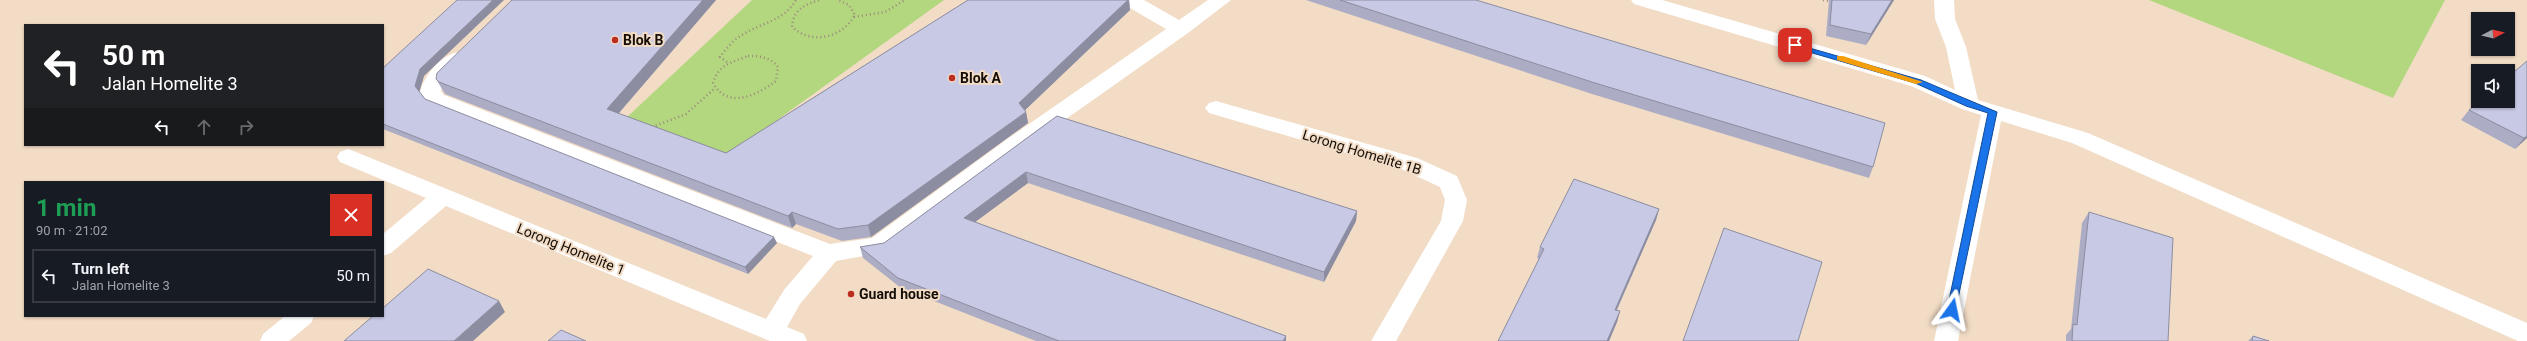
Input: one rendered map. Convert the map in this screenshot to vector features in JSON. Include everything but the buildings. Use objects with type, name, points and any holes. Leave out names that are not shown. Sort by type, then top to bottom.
[{"type":"street","points":[[1130,0],[1182,29]]},
{"type":"street","points":[[472,44],[432,82],[430,93],[437,100],[829,253],[878,246],[1014,145],[1182,29],[1221,0]]},
{"type":"street","points":[[1641,0],[1918,82],[1969,104],[1992,112],[2080,138],[2527,334]]},
{"type":"street","points":[[1944,0],[1945,19],[1956,47],[1969,104]]},
{"type":"street","name":"Lorong Homelite 1B","points":[[1216,108],[1409,163],[1449,182],[1456,200],[1452,220],[1383,341]]},
{"type":"street","points":[[1946,341],[1992,112]]},
{"type":"street","name":"Lorong Homelite 1","points":[[348,157],[442,197],[795,341]]},
{"type":"street","points":[[384,246],[442,197]]},
{"type":"street","points":[[772,331],[792,297],[829,253]]},
{"type":"street","points":[[272,341],[301,317]]},
{"type":"path","points":[[819,0],[801,8],[794,14],[792,28],[796,32],[812,38],[822,38],[841,32],[848,27],[854,17],[853,9],[849,4],[838,0]]},
{"type":"path","points":[[854,17],[885,12],[905,0]]},
{"type":"path","points":[[1823,0],[1837,4]]},
{"type":"path","points":[[728,62],[720,57],[728,46],[745,33],[771,24],[795,2],[801,8]]},
{"type":"path","points":[[748,56],[768,58],[778,67],[776,81],[769,88],[750,97],[728,98],[714,89],[712,82],[714,75],[728,62],[748,56]]},
{"type":"path","points":[[651,128],[686,114],[714,89]]},
{"type":"green space","points":[[752,0],[944,0],[726,157],[625,119]]},
{"type":"green space","points":[[2149,0],[2445,0],[2393,98]]},
{"type":"slow traffic","points":[[1840,58],[1919,82]]},
{"type":"place","name":"Blok B","points":[[615,40]]},
{"type":"place","name":"Blok A","points":[[952,78]]},
{"type":"place","name":"Guard house","points":[[851,294]]},
{"type":"route","points":[[1795,45],[1918,82],[1969,104],[1992,112],[1952,310]]}]
